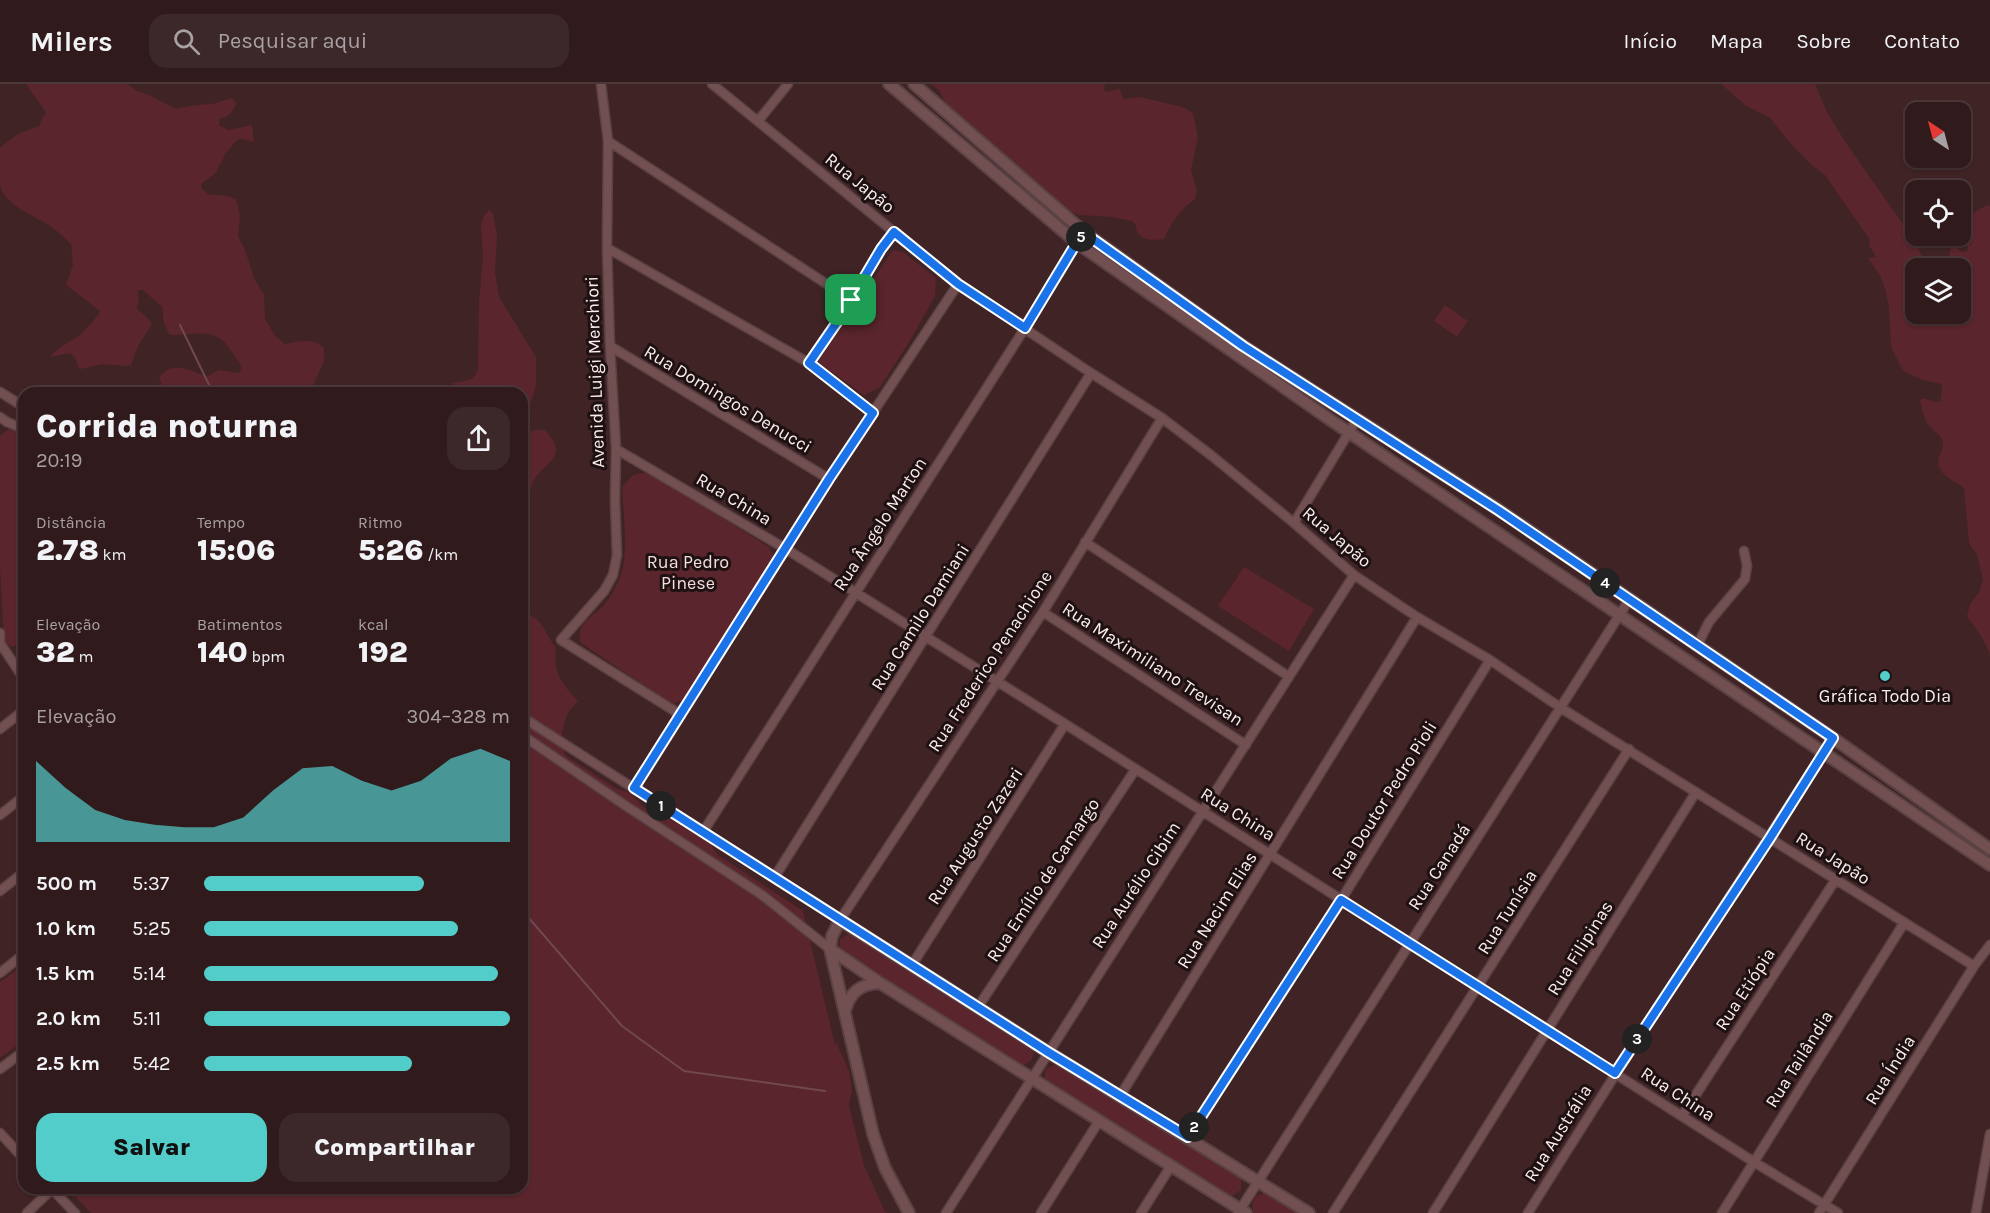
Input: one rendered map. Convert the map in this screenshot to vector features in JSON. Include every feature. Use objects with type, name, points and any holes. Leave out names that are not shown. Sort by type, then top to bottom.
[{"type":"street","name":"Avenida Luigi Merchiori","points":[[601,84],[608,141],[607,248],[616,449],[617,555],[613,575],[604,591],[561,640],[681,715]]},
{"type":"street","name":"Rua Japão","points":[[712,84],[958,284],[1162,418],[1294,523],[1354,575],[1417,617],[1490,660],[1561,708],[1974,966]]},
{"type":"street","points":[[758,121],[788,84]]},
{"type":"street","points":[[890,84],[1077,243],[1348,431],[1990,865]]},
{"type":"street","points":[[914,84],[1083,232],[1243,346],[1498,510],[1833,738],[1990,849]]},
{"type":"street","points":[[932,120],[941,107]]},
{"type":"street","points":[[608,141],[851,300]]},
{"type":"street","points":[[809,363],[894,232]]},
{"type":"street","name":"Rua Ângelo Marton","points":[[703,832],[1025,328],[1083,232]]},
{"type":"street","points":[[607,248],[809,363],[873,413]]},
{"type":"street","points":[[634,788],[829,479],[958,284]]},
{"type":"street","name":"Rua Domingos Denucci","points":[[610,346],[829,479]]},
{"type":"street","name":"Rua Camilo Damiani","points":[[774,878],[927,638],[1091,373]]},
{"type":"street","points":[[0,392],[18,403]]},
{"type":"street","name":"Rua Frederico Penachione","points":[[840,920],[1043,612],[1162,418]]},
{"type":"street","points":[[1294,523],[1357,419]]},
{"type":"street","points":[[2,422],[18,427]]},
{"type":"street","name":"Rua China","points":[[616,449],[786,549],[1615,1073],[1754,1162],[1822,1209],[1838,1213]]},
{"type":"street","points":[[1085,543],[1288,676]]},
{"type":"street","points":[[1697,646],[1709,622],[1745,579],[1747,566],[1744,551]]},
{"type":"street","name":"Rua Aurélio Cibim","points":[[946,1213],[1354,575]]},
{"type":"street","name":"Rua Canadá","points":[[1241,1212],[1409,943],[1629,600]]},
{"type":"street","name":"Rua Maximiliano Trevisan","points":[[1043,612],[1246,745]]},
{"type":"street","name":"Rua Nacim Elias","points":[[1120,1096],[1417,617]]},
{"type":"street","points":[[0,633],[3,655],[18,672]]},
{"type":"street","name":"Rua Doutor Pedro Pioli","points":[[1188,1137],[1341,900],[1490,660]]},
{"type":"street","points":[[0,729],[18,715]]},
{"type":"street","points":[[528,721],[1048,1052],[1310,1213]]},
{"type":"street","name":"Rua Augusto Zazeri","points":[[912,965],[1065,724]]},
{"type":"street","name":"Rua Austrália","points":[[1528,1213],[1615,1073],[1833,738]]},
{"type":"street","points":[[528,739],[762,895],[830,949],[880,983],[1241,1212]]},
{"type":"street","name":"Rua Tunísia","points":[[1333,1213],[1629,750]]},
{"type":"street","name":"Rua Emílio de Camargo","points":[[978,1007],[1135,770]]},
{"type":"street","name":"Rua Filipinas","points":[[1433,1213],[1696,792]]},
{"type":"street","points":[[0,815],[18,801]]},
{"type":"street","points":[[0,891],[18,877]]},
{"type":"street","name":"Rua Etiópia","points":[[1682,1116],[1836,879]]},
{"type":"street","points":[[840,920],[832,936],[830,949],[844,1011],[873,1134],[885,1168],[909,1213]]},
{"type":"street","name":"Rua Tailândia","points":[[1722,1213],[1904,923]]},
{"type":"street","name":"Rua Índia","points":[[1822,1209],[1974,966],[1990,945]]},
{"type":"street","points":[[0,973],[18,959]]},
{"type":"street","points":[[844,1011],[848,999],[856,989],[867,984],[880,983]]},
{"type":"street","points":[[0,1069],[18,1056]]},
{"type":"street","points":[[1041,1213],[1099,1120]]},
{"type":"street","points":[[0,1133],[18,1153]]},
{"type":"street","points":[[1976,1213],[1990,1134]]},
{"type":"street","points":[[0,1151],[8,1143]]},
{"type":"street","points":[[1141,1213],[1171,1166]]},
{"type":"street","points":[[27,1213],[47,1194]]},
{"type":"street","points":[[57,1194],[75,1213]]},
{"type":"green space","points":[[26,84],[127,84],[176,109],[232,98],[236,103],[234,109],[220,119],[219,125],[228,130],[252,125],[254,142],[241,139],[236,141],[225,154],[216,173],[201,184],[201,188],[208,194],[228,196],[237,202],[240,215],[238,236],[255,280],[264,294],[265,318],[275,336],[285,344],[310,341],[324,348],[324,361],[313,387],[157,387],[162,384],[159,378],[169,369],[181,368],[206,377],[219,370],[239,373],[242,367],[226,344],[216,336],[200,333],[169,334],[164,323],[162,307],[143,290],[138,290],[137,309],[149,319],[151,325],[131,365],[103,364],[81,369],[72,355],[51,357],[59,348],[84,331],[100,311],[66,285],[73,265],[71,244],[53,228],[15,205],[8,199],[0,185],[0,147],[18,134],[39,126],[46,112]]},
{"type":"green space","points":[[931,84],[1105,84],[1106,92],[1119,89],[1124,99],[1140,97],[1182,107],[1192,112],[1198,138],[1191,170],[1197,191],[1195,199],[1177,216],[1164,239],[1159,240],[1141,237],[1132,221],[1079,215],[1056,205],[1014,169],[1006,157],[986,147],[953,113],[939,90]]},
{"type":"green space","points":[[1721,84],[1815,84],[1826,110],[1844,140],[1905,227],[1905,246],[1917,246],[1922,256],[1935,258],[1905,258],[1905,324],[1971,324],[1971,258],[1948,258],[1951,247],[1954,246],[1962,252],[1967,251],[1967,246],[1971,246],[1971,214],[1987,205],[1990,206],[1990,654],[1967,616],[1970,604],[1979,592],[1983,580],[1977,555],[1969,543],[1964,488],[1941,470],[1938,463],[1943,443],[1939,435],[1927,423],[1920,403],[1923,398],[1940,401],[1941,384],[1923,380],[1903,371],[1891,347],[1886,292],[1880,275],[1868,258],[1876,257],[1869,245],[1870,240],[1825,175],[1791,144],[1770,118],[1745,105]]},
{"type":"green space","points":[[489,210],[493,213],[497,236],[495,273],[499,297],[536,357],[536,386],[528,411],[528,387],[453,387],[453,383],[471,379],[478,369],[483,217]]},
{"type":"green space","points":[[893,250],[903,252],[936,278],[935,296],[880,387],[864,395],[818,362]]},
{"type":"green space","points":[[1445,305],[1468,321],[1457,337],[1434,321]]},
{"type":"green space","points":[[528,426],[529,430],[545,430],[556,447],[553,459],[533,482],[528,496]]},
{"type":"green space","points":[[9,429],[18,430],[18,644],[12,647],[4,642],[0,567],[0,436]]},
{"type":"green space","name":"Rua Pedro Pinese","points":[[649,472],[769,547],[774,557],[684,700],[674,703],[664,699],[581,643],[580,636],[580,630],[586,621],[609,599],[621,574],[625,550],[622,487],[633,475]]},
{"type":"green space","points":[[1244,567],[1314,609],[1289,651],[1218,606]]},
{"type":"green space","points":[[528,615],[539,621],[555,646],[559,675],[578,701],[568,713],[564,723],[562,741],[566,756],[617,789],[631,793],[642,806],[660,817],[671,817],[694,830],[709,842],[718,855],[803,911],[835,1045],[837,1044],[849,1071],[852,1089],[849,1106],[864,1165],[885,1212],[889,1213],[91,1213],[73,1194],[528,1194]]},
{"type":"green space","points":[[850,933],[1031,1046],[1034,1053],[1031,1061],[1021,1066],[839,951],[840,939]]},
{"type":"green space","points":[[18,968],[18,1044],[0,1058],[0,982]]},
{"type":"green space","points":[[1056,1064],[1241,1178],[1241,1190],[1230,1197],[1044,1080],[1046,1069]]},
{"type":"green space","points":[[1265,1193],[1297,1213],[1254,1213],[1252,1206],[1254,1200],[1258,1195]]},
{"type":"waterway","points":[[180,325],[210,387]]},
{"type":"waterway","points":[[528,917],[622,1026],[684,1071],[825,1091]]},
{"type":"place","name":"Gráfica Todo Dia","points":[[1885,676]]},
{"type":"route","points":[[894,232],[958,284],[1025,328],[1083,232],[1243,346],[1498,510],[1833,738],[1615,1073],[1341,900],[1188,1137],[1048,1052],[634,788],[873,413],[809,363],[851,300],[881,249],[894,232]]}]
